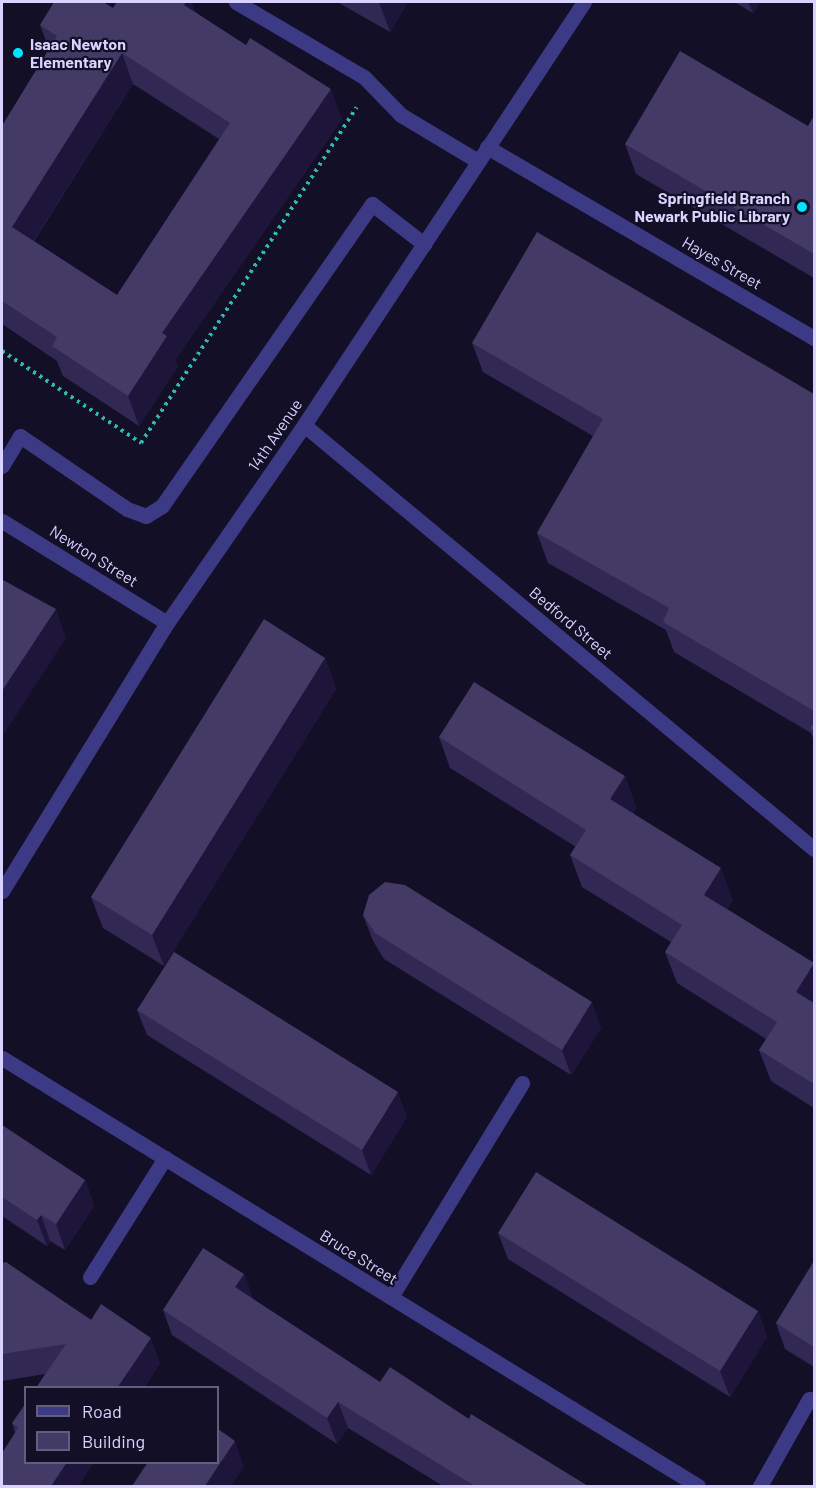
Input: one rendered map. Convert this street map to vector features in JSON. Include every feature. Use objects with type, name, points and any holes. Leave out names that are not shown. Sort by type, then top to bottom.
[{"type":"street","points":[[236,2],[371,85],[401,114],[478,160]]},
{"type":"street","name":"14th Avenue","points":[[2,891],[167,623],[304,425],[584,2]]},
{"type":"street","name":"Hayes Street","points":[[487,147],[814,338]]},
{"type":"street","points":[[2,466],[20,436],[127,509],[146,516],[162,507],[372,204],[424,244]]},
{"type":"street","name":"Bedford Street","points":[[304,425],[814,849]]},
{"type":"street","name":"Newton Street","points":[[2,521],[167,623]]},
{"type":"street","name":"Bruce Street","points":[[2,1058],[698,1486]]},
{"type":"street","points":[[391,1297],[522,1083]]},
{"type":"street","points":[[90,1277],[165,1158]]},
{"type":"street","points":[[760,1486],[809,1399]]},
{"type":"path","points":[[2,351],[141,443],[371,85]]},
{"type":"building","points":[[54,2],[103,2],[113,8],[117,2],[186,2],[184,5],[246,45],[250,38],[331,89],[162,333],[167,336],[128,396],[52,346],[57,337],[2,301],[2,126],[57,36],[40,25]],"holes":[[[122,53],[230,123],[117,295],[12,227]]]},
{"type":"building","points":[[680,51],[808,126],[814,116],[814,254],[625,144]]},
{"type":"building","points":[[537,232],[814,394],[814,711],[663,622],[669,608],[537,533],[603,419],[472,343]]},
{"type":"building","points":[[3,580],[56,609],[2,691],[2,583]]},
{"type":"building","points":[[264,619],[325,658],[152,935],[91,897]]},
{"type":"building","points":[[474,682],[625,776],[610,799],[721,868],[704,895],[814,963],[796,992],[814,1003],[814,1084],[759,1050],[777,1022],[665,952],[682,925],[570,855],[586,830],[439,737]]},
{"type":"building","points":[[385,882],[405,885],[592,1002],[562,1050],[375,933],[363,915],[369,895]]},
{"type":"building","points":[[174,952],[398,1092],[362,1150],[137,1010]]},
{"type":"building","points":[[2,1125],[85,1180],[56,1224],[41,1215],[37,1220],[2,1197]]},
{"type":"building","points":[[536,1172],[758,1311],[720,1371],[498,1233]]},
{"type":"building","points":[[203,1248],[244,1274],[235,1287],[380,1382],[390,1367],[469,1419],[471,1414],[588,1486],[475,1486],[338,1402],[327,1418],[163,1310]]},
{"type":"building","points":[[814,1261],[814,1347],[776,1323]]},
{"type":"building","points":[[6,1262],[91,1320],[101,1304],[151,1338],[118,1386],[37,1386],[66,1344],[2,1354],[2,1263]]},
{"type":"building","points":[[24,1406],[24,1464],[66,1464],[51,1486],[2,1486],[2,1453],[18,1428],[12,1423]]},
{"type":"building","points":[[219,1430],[235,1441],[205,1486],[132,1486],[147,1464],[219,1464]]},
{"type":"place","name":"Isaac Newton Elementary","points":[[18,53]]},
{"type":"place","name":"Springfield Branch Newark Public Library","points":[[802,207]]}]
